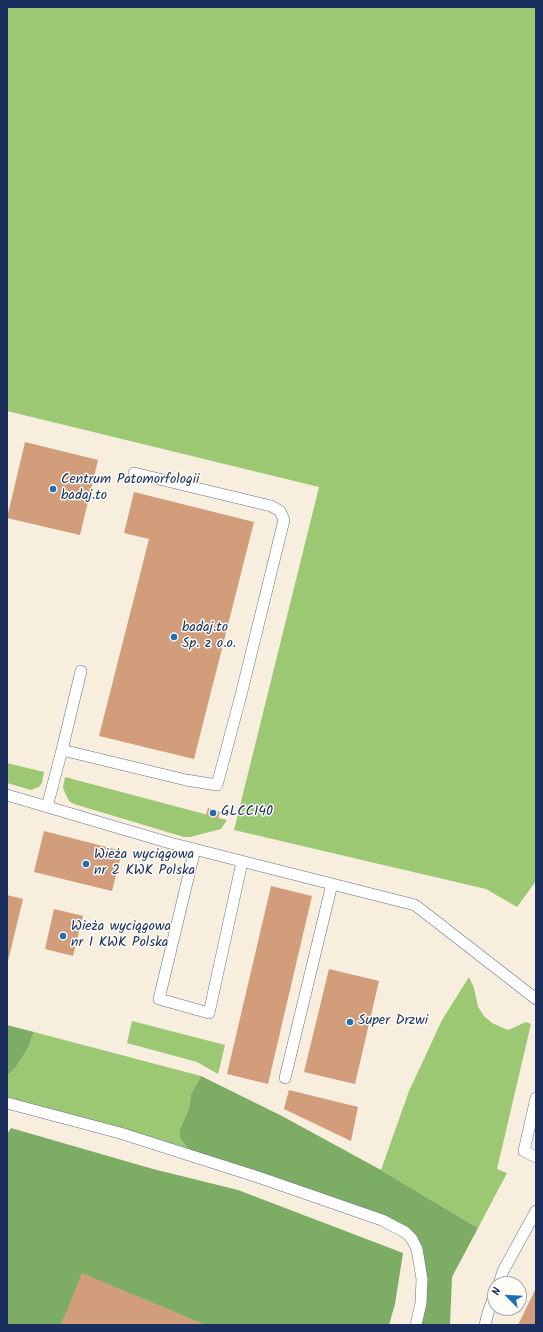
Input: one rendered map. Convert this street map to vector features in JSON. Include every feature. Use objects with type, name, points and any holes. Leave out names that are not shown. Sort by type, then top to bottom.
[{"type":"lane","points":[[62,750],[186,780],[217,785],[241,695],[284,520],[280,512],[271,506],[134,473]]},
{"type":"lane","points":[[47,807],[80,671]]},
{"type":"lane","points":[[7,795],[242,862],[415,905],[536,1000]]},
{"type":"lane","points":[[195,849],[159,999],[209,1013],[242,862]]},
{"type":"lane","points":[[285,1078],[332,884]]},
{"type":"lane","points":[[536,1098],[524,1151],[536,1157]]},
{"type":"lane","points":[[7,1103],[120,1134],[258,1177],[382,1220],[404,1232],[412,1239],[417,1249],[422,1279],[421,1303],[416,1325]]},
{"type":"lane","points":[[501,1276],[536,1211]]},
{"type":"green space","points":[[7,7],[536,7],[536,881],[517,907],[486,889],[234,830],[319,487],[7,411]]},
{"type":"green space","points":[[7,763],[44,772],[42,783],[39,787],[31,790],[7,783]]},
{"type":"green space","points":[[65,777],[227,820],[221,829],[190,837],[184,837],[74,804],[69,801],[63,787]]},
{"type":"green space","points":[[469,977],[474,988],[478,1007],[484,1016],[492,1023],[508,1030],[526,1022],[531,1024],[497,1169],[507,1173],[478,1228],[381,1170],[409,1091],[442,1020]]},
{"type":"green space","points":[[132,1021],[225,1045],[218,1074],[197,1062],[127,1043]]},
{"type":"green space","points":[[7,1025],[34,1032],[27,1050],[16,1067],[7,1076]]},
{"type":"green space","points":[[34,1032],[201,1076],[191,1094],[189,1108],[180,1129],[182,1141],[190,1151],[7,1099],[7,1076],[16,1067],[27,1050]]},
{"type":"green space","points":[[201,1076],[282,1116],[381,1170],[478,1228],[452,1277],[450,1325],[420,1325],[423,1252],[419,1241],[412,1232],[190,1151],[182,1141],[180,1129],[189,1108],[191,1094]]},
{"type":"green space","points":[[11,1128],[153,1169],[238,1190],[403,1253],[395,1304],[389,1325],[205,1325],[83,1274],[61,1325],[7,1325],[7,1134]]},
{"type":"building","name":"Centrum Patomorfologii badaj.to","points":[[25,442],[98,460],[80,535],[7,518]]},
{"type":"building","name":"badaj.to Sp. z o.o.","points":[[134,492],[254,522],[194,759],[99,736],[149,539],[124,533]]},
{"type":"building","name":"GLCC140","points":[[208,808],[220,812],[218,819],[206,815]]},
{"type":"building","points":[[44,831],[122,851],[112,891],[34,872]]},
{"type":"building","points":[[271,886],[312,896],[268,1084],[227,1074]]},
{"type":"building","points":[[7,895],[23,899],[8,961],[7,961]]},
{"type":"building","points":[[54,909],[83,916],[73,956],[45,949]]},
{"type":"building","points":[[329,969],[379,981],[355,1084],[304,1072]]},
{"type":"building","points":[[289,1090],[358,1107],[351,1141],[284,1109]]},
{"type":"building","points":[[82,1273],[205,1325],[61,1325]]},
{"type":"building","points":[[536,1288],[536,1325],[518,1325],[522,1316],[527,1316],[527,1306]]},
{"type":"place","name":"Centrum Patomorfologii badaj.to","points":[[53,489]]},
{"type":"place","name":"badaj.to Sp. z o.o.","points":[[174,637]]},
{"type":"place","name":"GLCC140","points":[[213,813]]},
{"type":"place","name":"Wieża wyciągowa nr 2 KWK Polska","points":[[86,864]]},
{"type":"place","name":"Wieża wyciągowa nr 1 KWK Polska","points":[[63,936]]},
{"type":"place","name":"Super Drzwi","points":[[350,1022]]}]
